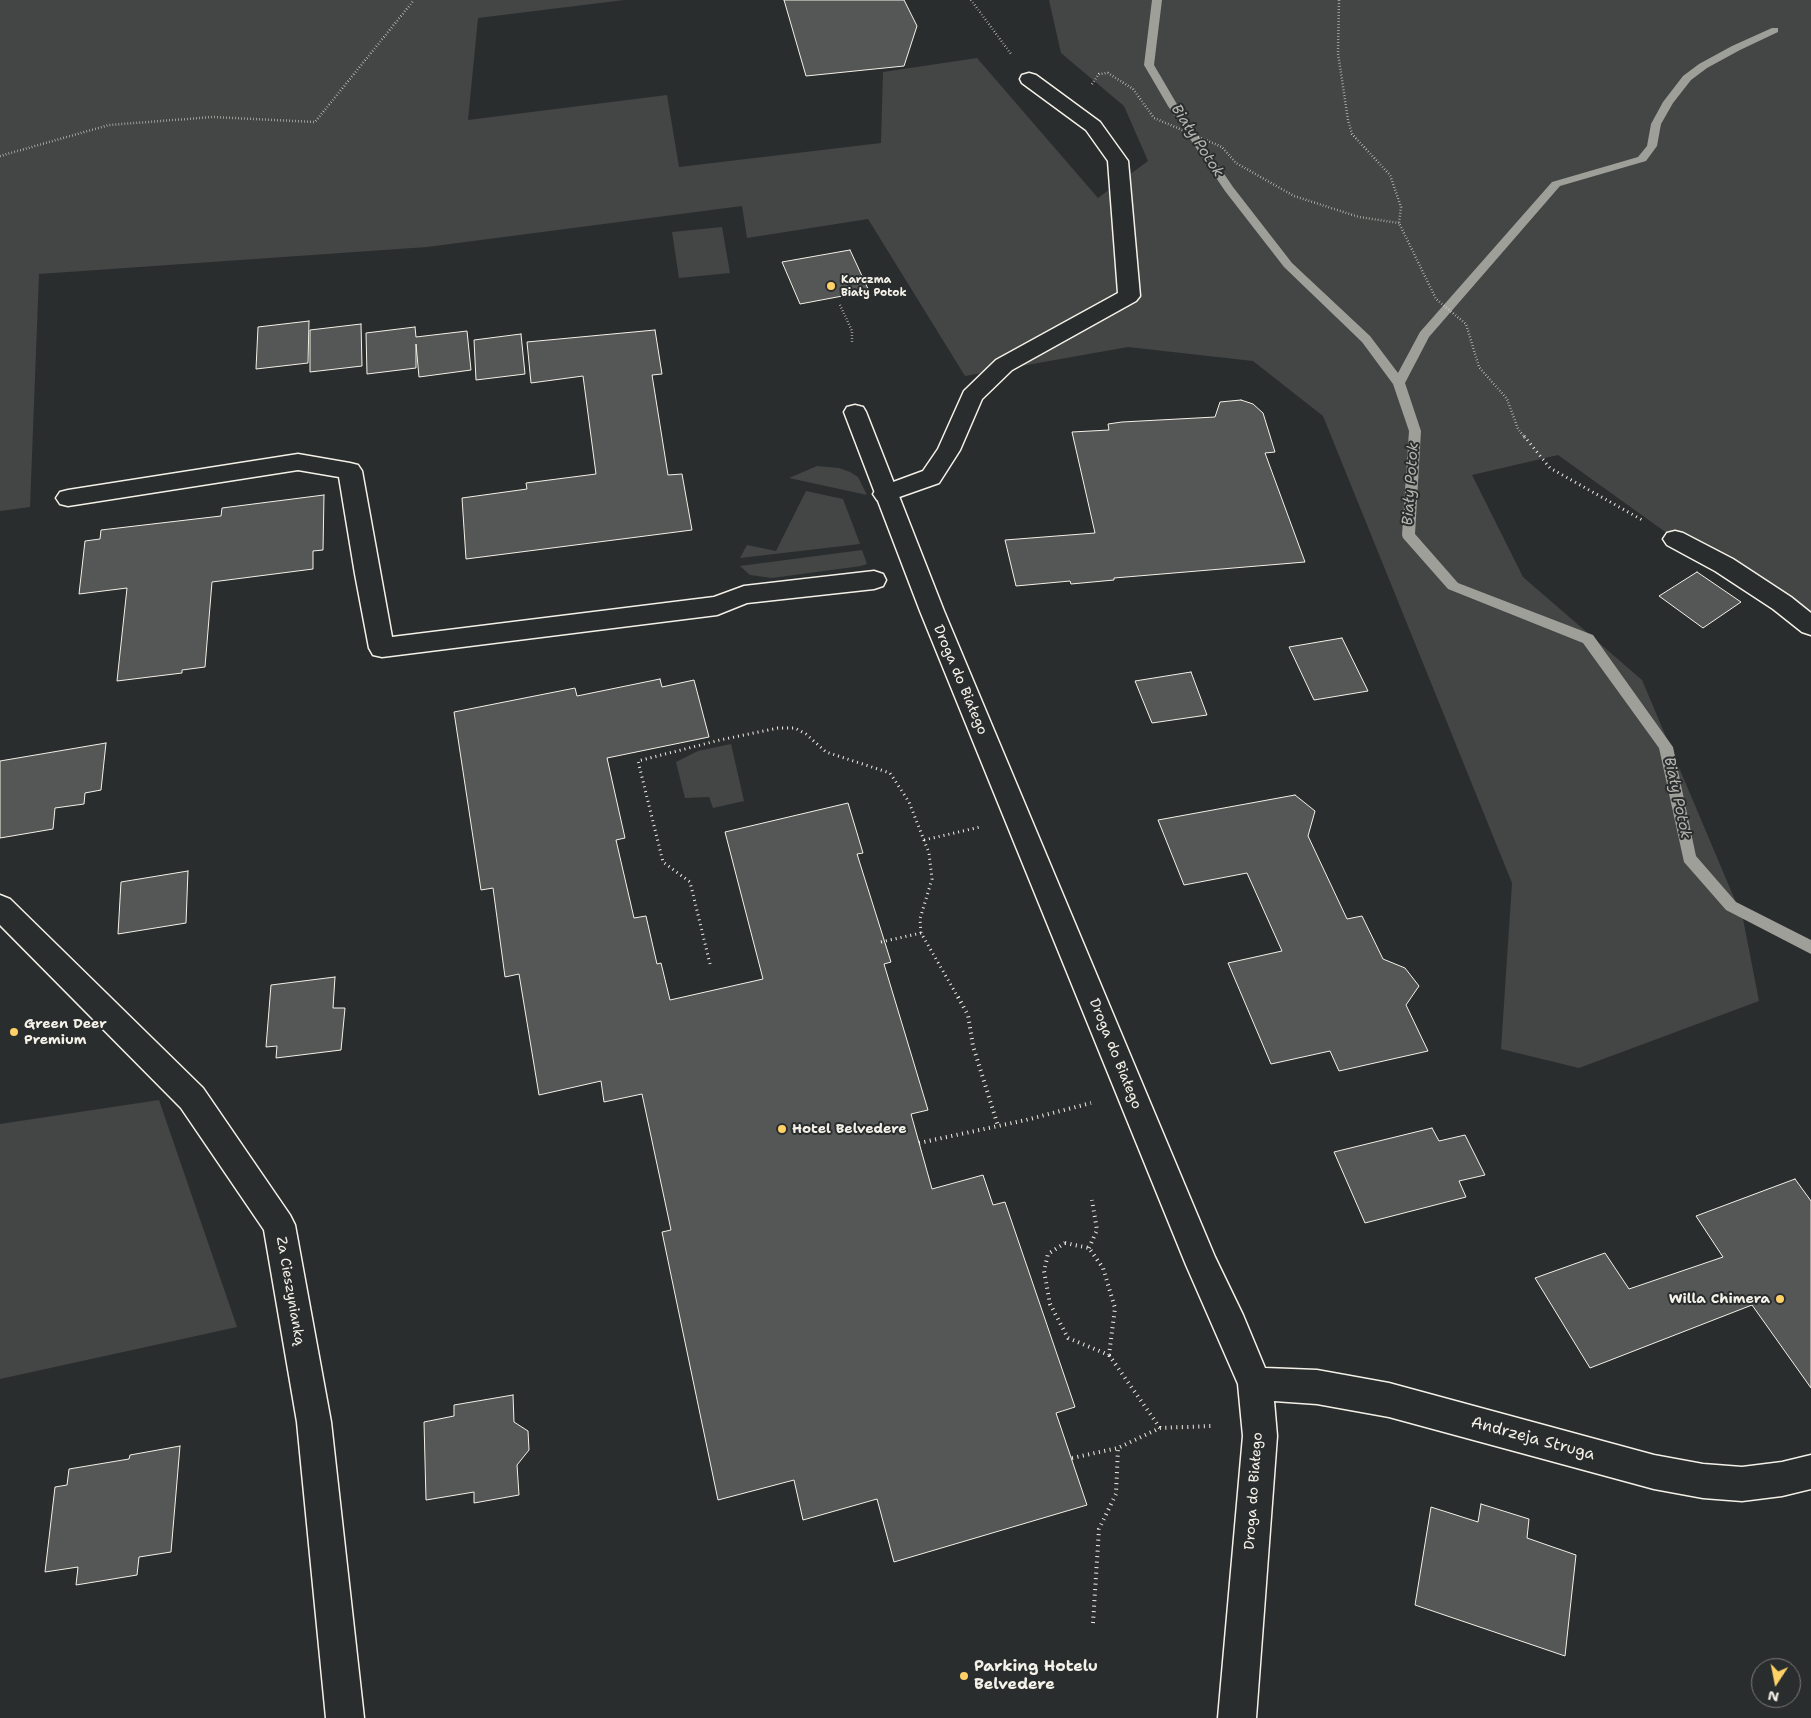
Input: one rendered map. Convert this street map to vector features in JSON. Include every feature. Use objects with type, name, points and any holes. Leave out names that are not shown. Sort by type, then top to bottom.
[{"type":"street","points":[[885,494],[931,476],[949,450],[972,396],[1004,365],[1129,296],[1118,162],[1093,126],[1029,79]]},
{"type":"street","name":"Droga do Białego","points":[[855,412],[922,589],[1199,1257],[1255,1384],[1260,1436],[1237,1718]]},
{"type":"street","points":[[68,498],[298,462],[350,471],[367,574],[382,648],[717,606],[744,595],[874,580]]},
{"type":"street","points":[[1675,538],[1724,565],[1782,603],[1811,626]]},
{"type":"street","name":"Za Cieszynianką","points":[[0,907],[192,1098],[278,1225],[314,1422],[346,1718]]},
{"type":"street","name":"Andrzeja Struga","points":[[1255,1384],[1316,1387],[1389,1400],[1654,1472],[1704,1480],[1742,1484],[1782,1479],[1811,1472]]},
{"type":"path","points":[[0,156],[109,125],[214,117],[315,122],[414,0]]},
{"type":"path","points":[[971,0],[1029,79]]},
{"type":"path","points":[[1339,0],[1338,53],[1348,120],[1352,134],[1390,175],[1401,207],[1399,223],[1436,300],[1466,324],[1479,367],[1507,399],[1518,429],[1550,468],[1675,538]]},
{"type":"path","points":[[1093,126],[1084,103],[1089,88],[1099,74],[1108,72],[1133,89],[1154,118],[1222,147],[1236,163],[1294,196],[1359,217],[1399,223]]},
{"type":"path","points":[[840,305],[852,331],[852,344]]},
{"type":"path","points":[[710,964],[690,882],[663,862],[638,761],[720,740],[778,728],[795,728],[806,734],[826,752],[890,773],[909,802],[929,853],[932,879],[920,919],[921,933],[968,1015],[973,1046],[998,1126]]},
{"type":"path","points":[[924,840],[986,826]]},
{"type":"path","points":[[881,942],[921,933]]},
{"type":"path","points":[[919,1144],[1091,1103]]},
{"type":"path","points":[[1089,1248],[1097,1230],[1092,1200]]},
{"type":"path","points":[[1108,1355],[1115,1308],[1103,1268],[1089,1248],[1065,1243],[1048,1254],[1044,1272],[1050,1304],[1068,1338],[1108,1355],[1160,1428]]},
{"type":"path","points":[[1072,1458],[1118,1448],[1160,1428],[1212,1426]]},
{"type":"path","points":[[1093,1623],[1099,1529],[1116,1494],[1118,1448]]},
{"type":"shaded area","points":[[0,0],[624,0],[478,18],[468,120],[667,95],[679,167],[881,143],[883,72],[977,58],[1098,198],[1148,161],[1124,106],[1061,53],[1049,0],[1811,0],[1811,622],[1798,627],[1558,455],[1472,475],[1523,577],[1642,680],[1743,919],[1759,1001],[1579,1068],[1501,1049],[1512,883],[1323,416],[1253,361],[1128,347],[965,376],[868,219],[747,238],[742,206],[427,247],[39,274],[30,507],[0,511]]},
{"type":"shaded area","points":[[722,227],[730,273],[679,278],[672,232]]},
{"type":"shaded area","points":[[817,466],[839,468],[850,472],[858,477],[867,495],[789,478]]},
{"type":"shaded area","points":[[806,491],[843,499],[860,544],[740,558],[747,545],[776,551]]},
{"type":"shaded area","points":[[862,550],[867,564],[861,566],[772,578],[750,575],[740,566]]},
{"type":"shaded area","points":[[731,744],[744,801],[713,808],[709,797],[685,798],[676,762],[698,751]]},
{"type":"shaded area","points":[[159,1100],[237,1327],[0,1379],[0,1124]]},
{"type":"building","points":[[784,0],[904,0],[917,26],[904,66],[806,76]]},
{"type":"building","points":[[850,250],[869,291],[800,304],[782,262]]},
{"type":"building","points":[[309,321],[308,363],[256,369],[258,327]]},
{"type":"building","points":[[361,324],[362,366],[310,372],[310,330]]},
{"type":"building","points":[[415,327],[416,337],[467,331],[471,370],[419,377],[416,344],[416,368],[367,374],[366,333]]},
{"type":"building","points":[[655,330],[662,374],[652,375],[668,475],[682,474],[692,530],[466,559],[462,498],[527,489],[526,483],[596,474],[583,376],[531,383],[527,342]]},
{"type":"building","points":[[521,334],[525,374],[476,380],[474,340]]},
{"type":"building","points":[[1241,400],[1253,404],[1263,413],[1275,452],[1265,453],[1305,562],[1114,578],[1114,580],[1071,584],[1070,581],[1016,586],[1005,540],[1095,533],[1072,432],[1109,430],[1108,424],[1122,422],[1215,417],[1220,402]]},
{"type":"building","points":[[324,495],[323,550],[313,551],[313,569],[212,582],[205,667],[182,670],[182,673],[117,681],[127,588],[79,594],[85,541],[100,539],[101,530],[221,516],[222,508]]},
{"type":"building","points":[[1697,572],[1741,602],[1703,628],[1659,596]]},
{"type":"building","points":[[1342,638],[1368,691],[1314,700],[1289,647]]},
{"type":"building","points":[[1191,672],[1207,715],[1152,723],[1135,681]]},
{"type":"building","name":"Hotel Belvedere","points":[[660,679],[662,687],[694,680],[709,737],[607,758],[625,838],[616,840],[634,918],[646,916],[657,964],[661,963],[670,1000],[763,979],[725,832],[848,803],[863,853],[857,854],[891,962],[884,964],[928,1110],[911,1114],[932,1189],[983,1175],[993,1205],[1005,1202],[1075,1407],[1056,1413],[1087,1505],[894,1562],[877,1499],[803,1520],[794,1480],[718,1500],[662,1232],[671,1230],[642,1094],[604,1102],[601,1081],[539,1095],[519,974],[505,977],[493,888],[481,890],[454,712],[575,688],[577,696]]},
{"type":"building","points":[[106,743],[101,790],[85,793],[84,804],[55,808],[53,829],[0,838],[0,761]]},
{"type":"building","points":[[1295,795],[1315,811],[1308,836],[1347,919],[1362,916],[1383,959],[1405,968],[1419,986],[1406,1005],[1428,1051],[1339,1071],[1330,1051],[1271,1064],[1228,963],[1282,951],[1247,873],[1184,885],[1158,820]]},
{"type":"building","points":[[188,871],[186,923],[118,934],[121,882]]},
{"type":"building","points":[[335,977],[333,1008],[345,1008],[341,1050],[276,1058],[277,1046],[266,1047],[271,985]]},
{"type":"building","points":[[1432,1128],[1439,1141],[1465,1135],[1485,1175],[1459,1181],[1466,1197],[1365,1223],[1334,1152]]},
{"type":"building","points":[[1795,1179],[1811,1201],[1811,1388],[1752,1305],[1590,1368],[1535,1278],[1605,1253],[1629,1289],[1723,1257],[1696,1216]]},
{"type":"building","points":[[513,1395],[514,1422],[528,1431],[529,1450],[517,1465],[519,1495],[474,1503],[474,1492],[426,1500],[424,1422],[454,1416],[454,1405]]},
{"type":"building","points":[[180,1446],[171,1552],[139,1557],[137,1575],[76,1585],[78,1567],[45,1572],[55,1487],[67,1485],[69,1469],[129,1459],[130,1455]]},
{"type":"building","points":[[1481,1504],[1529,1519],[1527,1538],[1576,1555],[1565,1656],[1415,1605],[1431,1507],[1478,1522]]},
{"type":"waterway","name":"Biały Potok","points":[[1157,0],[1149,65],[1173,106],[1229,189],[1288,265],[1366,339],[1399,383]]},
{"type":"waterway","points":[[1399,383],[1424,335],[1556,184],[1642,159],[1652,146],[1656,124],[1668,102],[1687,78],[1703,66],[1775,30]]},
{"type":"waterway","name":"Biały Potok","points":[[1399,383],[1415,431],[1408,535],[1453,586],[1588,639],[1666,747],[1689,858],[1731,906],[1811,947]]},
{"type":"place","name":"Karczma Biały Potok","points":[[831,286]]},
{"type":"place","name":"Green Deer Premium","points":[[14,1032]]},
{"type":"place","name":"Hotel Belvedere","points":[[782,1129]]},
{"type":"place","name":"Willa Chimera","points":[[1780,1299]]},
{"type":"place","name":"Parking Hotelu Belvedere","points":[[964,1676]]}]
